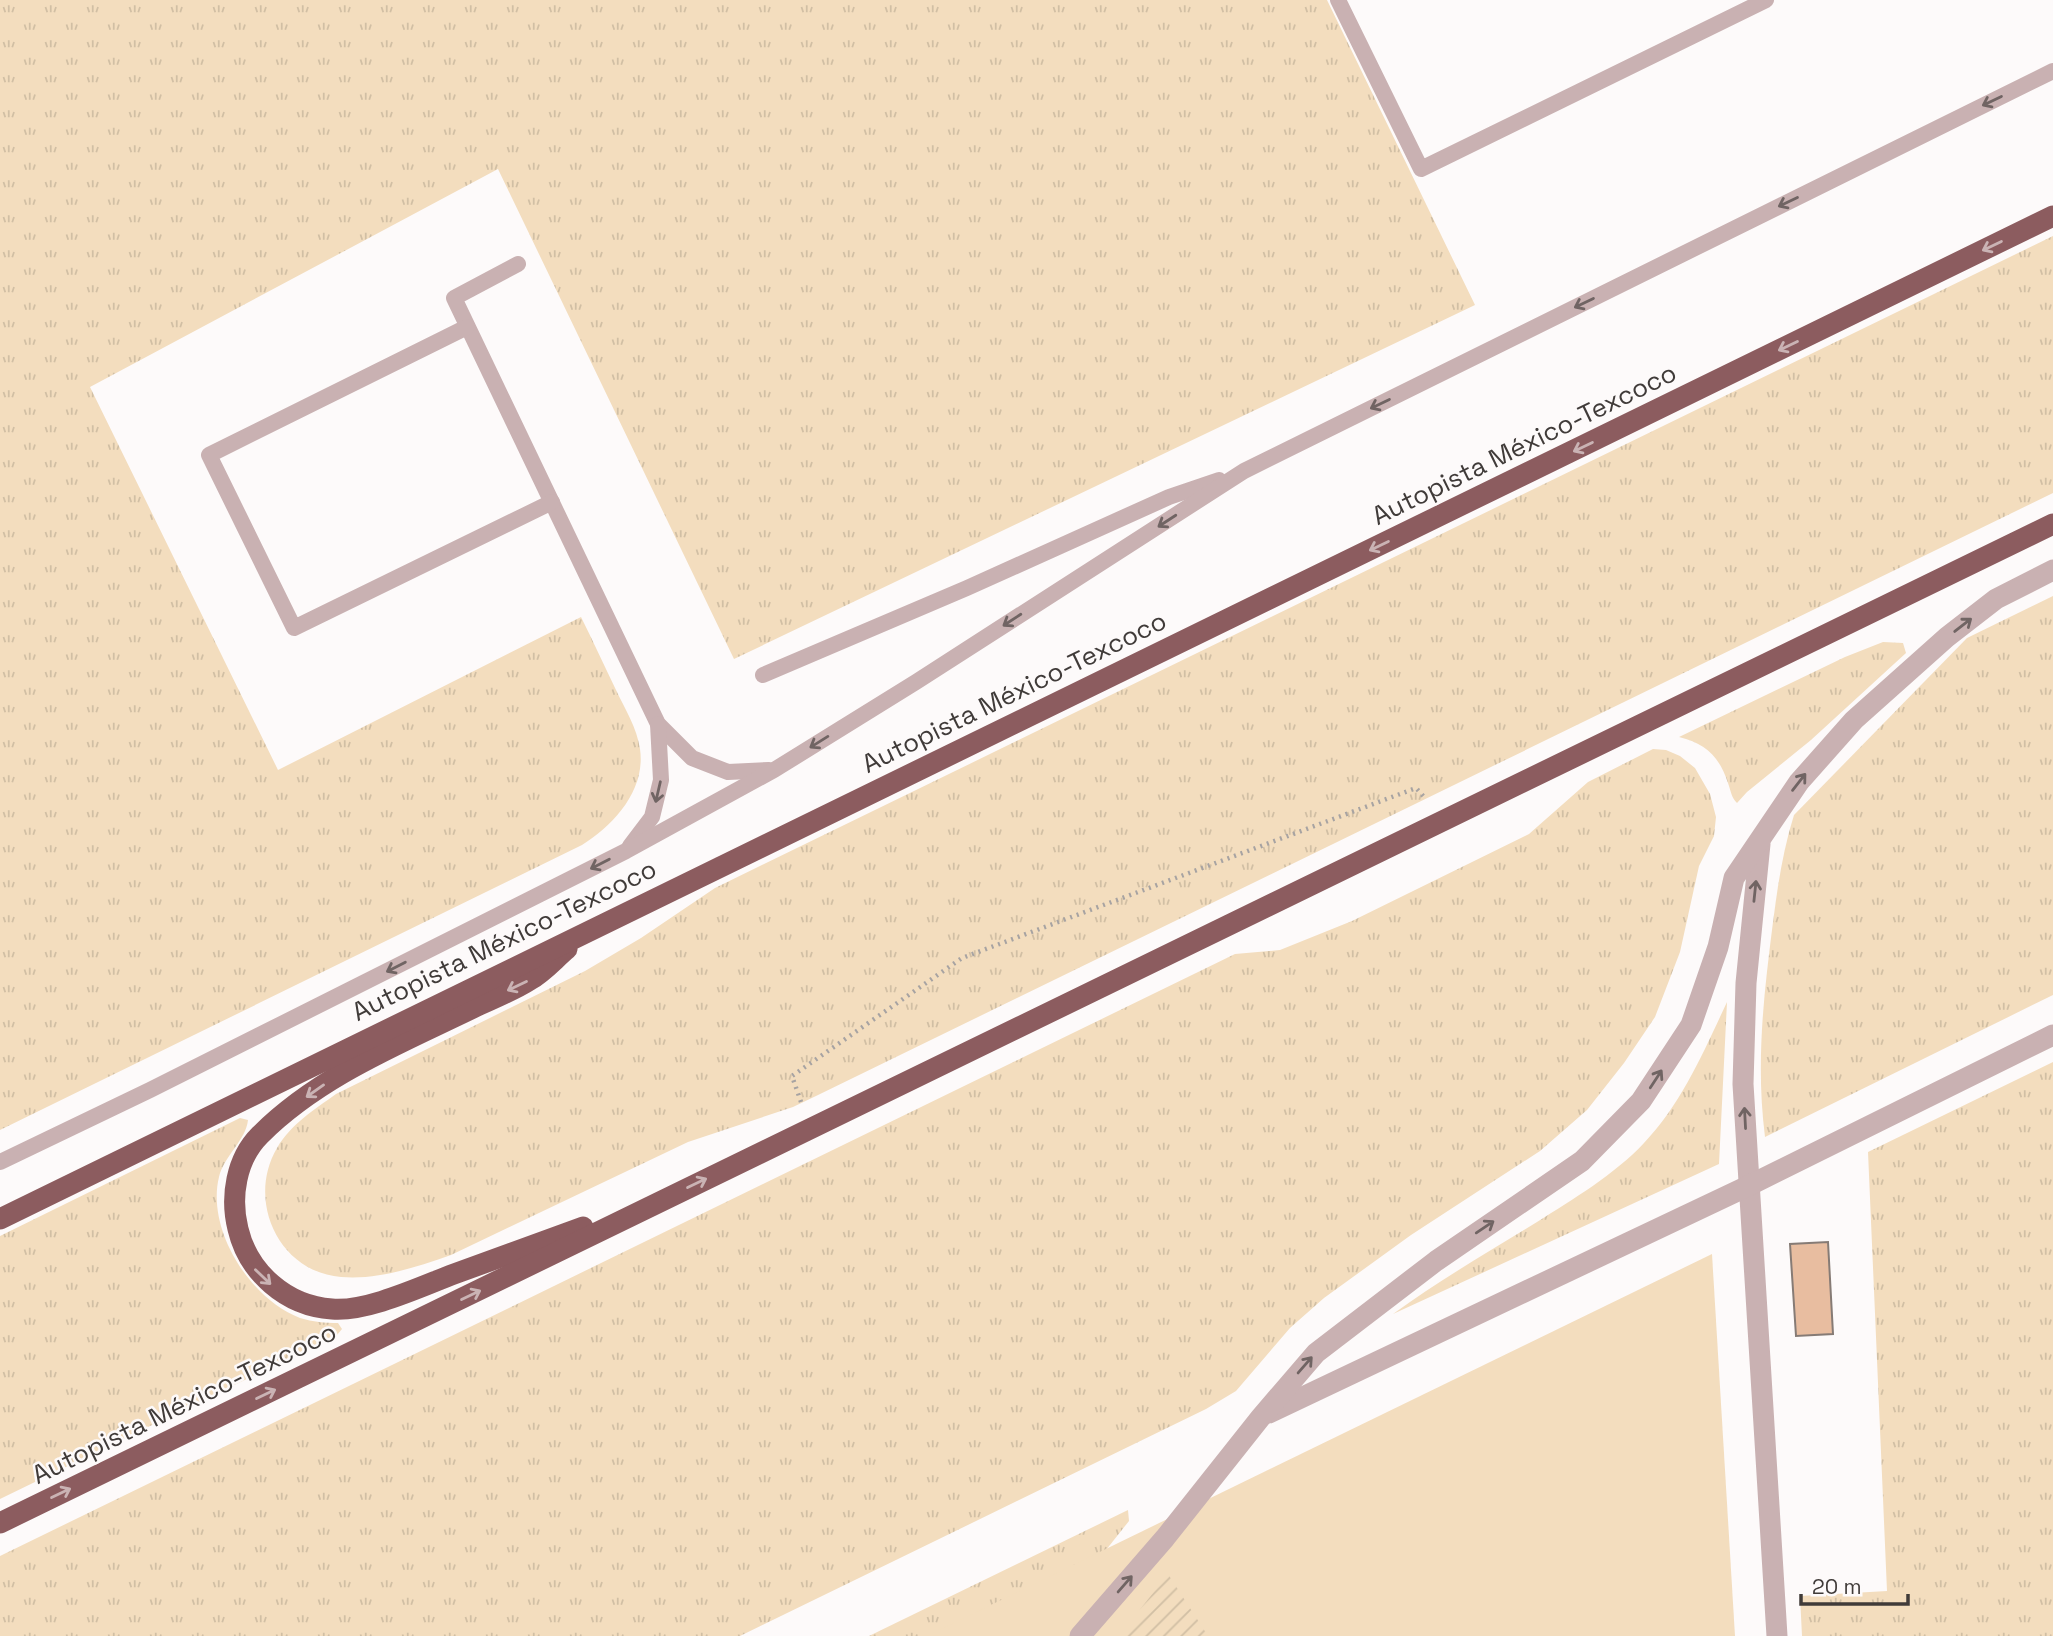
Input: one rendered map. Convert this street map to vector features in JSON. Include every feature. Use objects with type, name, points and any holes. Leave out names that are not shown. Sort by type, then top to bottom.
[{"type":"highway","name":"Autopista México-Texcoco","points":[[0,1219],[2053,216]]},
{"type":"highway","name":"Autopista México-Texcoco","points":[[0,1523],[2053,524]]},
{"type":"highway","points":[[590,929],[531,979],[340,1074],[283,1114],[257,1138],[245,1158],[236,1182],[233,1210],[240,1240],[254,1268],[274,1287],[304,1304],[333,1309],[367,1305],[404,1293],[670,1196]]},
{"type":"street","points":[[1080,1636],[1165,1538],[1261,1417],[1316,1353],[1436,1261],[1582,1161],[1641,1101],[1690,1025],[1718,947],[1734,878],[1798,782],[1854,720],[1947,636],[1996,599],[2053,570]]},
{"type":"street","points":[[1760,838],[1746,983],[1743,1084],[1777,1636]]},
{"type":"street","points":[[1261,1417],[1748,1186],[2053,1035]]},
{"type":"lane","points":[[1339,0],[1421,169],[1766,0]]},
{"type":"lane","points":[[0,1162],[150,1090],[626,851],[774,770],[1244,471],[2053,71]]},
{"type":"lane","points":[[518,264],[454,298],[658,724],[692,758],[728,772],[774,770]]},
{"type":"lane","points":[[467,327],[209,455],[294,628],[552,502]]},
{"type":"lane","points":[[763,675],[1169,498],[1244,471]]},
{"type":"lane","points":[[626,851],[652,817],[661,780],[658,724]]},
{"type":"path","points":[[811,1128],[792,1076],[962,958],[1416,788],[1444,820]]},
{"type":"green space","points":[[0,0],[1327,0],[1475,305],[734,659],[498,169],[90,387],[278,770],[581,617],[633,726],[640,749],[641,764],[633,792],[625,805],[616,817],[582,845],[0,1130]]},
{"type":"green space","points":[[2053,236],[2053,493],[793,1107],[688,1142],[451,1255],[384,1275],[341,1277],[319,1272],[300,1262],[285,1248],[274,1230],[267,1211],[265,1190],[268,1169],[277,1148],[296,1125],[336,1094],[585,971],[641,938],[715,888]]},
{"type":"green space","points":[[2053,596],[2053,995],[1765,1137],[1761,1085],[1763,1008],[1778,886],[1794,815],[1967,638]]},
{"type":"green space","points":[[1883,642],[1903,643],[1906,653],[1737,803],[1716,758],[1697,743],[1679,737],[1845,657]]},
{"type":"green space","points":[[1653,749],[1666,750],[1680,756],[1695,768],[1710,794],[1716,817],[1714,836],[1699,866],[1680,952],[1655,1017],[1624,1063],[1587,1110],[1540,1151],[1411,1235],[1324,1298],[1290,1328],[1236,1391],[1206,1409],[740,1636],[0,1636],[0,1556],[1235,954],[1280,950],[1352,921],[1529,834],[1588,782]]},
{"type":"green space","points":[[1727,1002],[1719,1164],[1393,1314],[1579,1195],[1632,1155],[1658,1127],[1681,1094]]},
{"type":"green space","points":[[2053,1062],[2053,1636],[1802,1636],[1800,1596],[1887,1591],[1868,1152]]},
{"type":"green space","points":[[240,1118],[248,1120],[246,1127],[222,1169],[217,1198],[219,1219],[236,1261],[265,1296],[282,1309],[300,1318],[338,1323],[342,1329],[337,1335],[0,1499],[0,1236]]},
{"type":"green space","points":[[1712,1254],[1735,1636],[927,1636]]},
{"type":"green space","points":[[1128,1510],[1129,1521],[1034,1636],[869,1636]]},
{"type":"green space","points":[[1168,1574],[1208,1636],[1119,1636]]},
{"type":"building","points":[[1828,1242],[1833,1334],[1796,1336],[1790,1244]]}]
